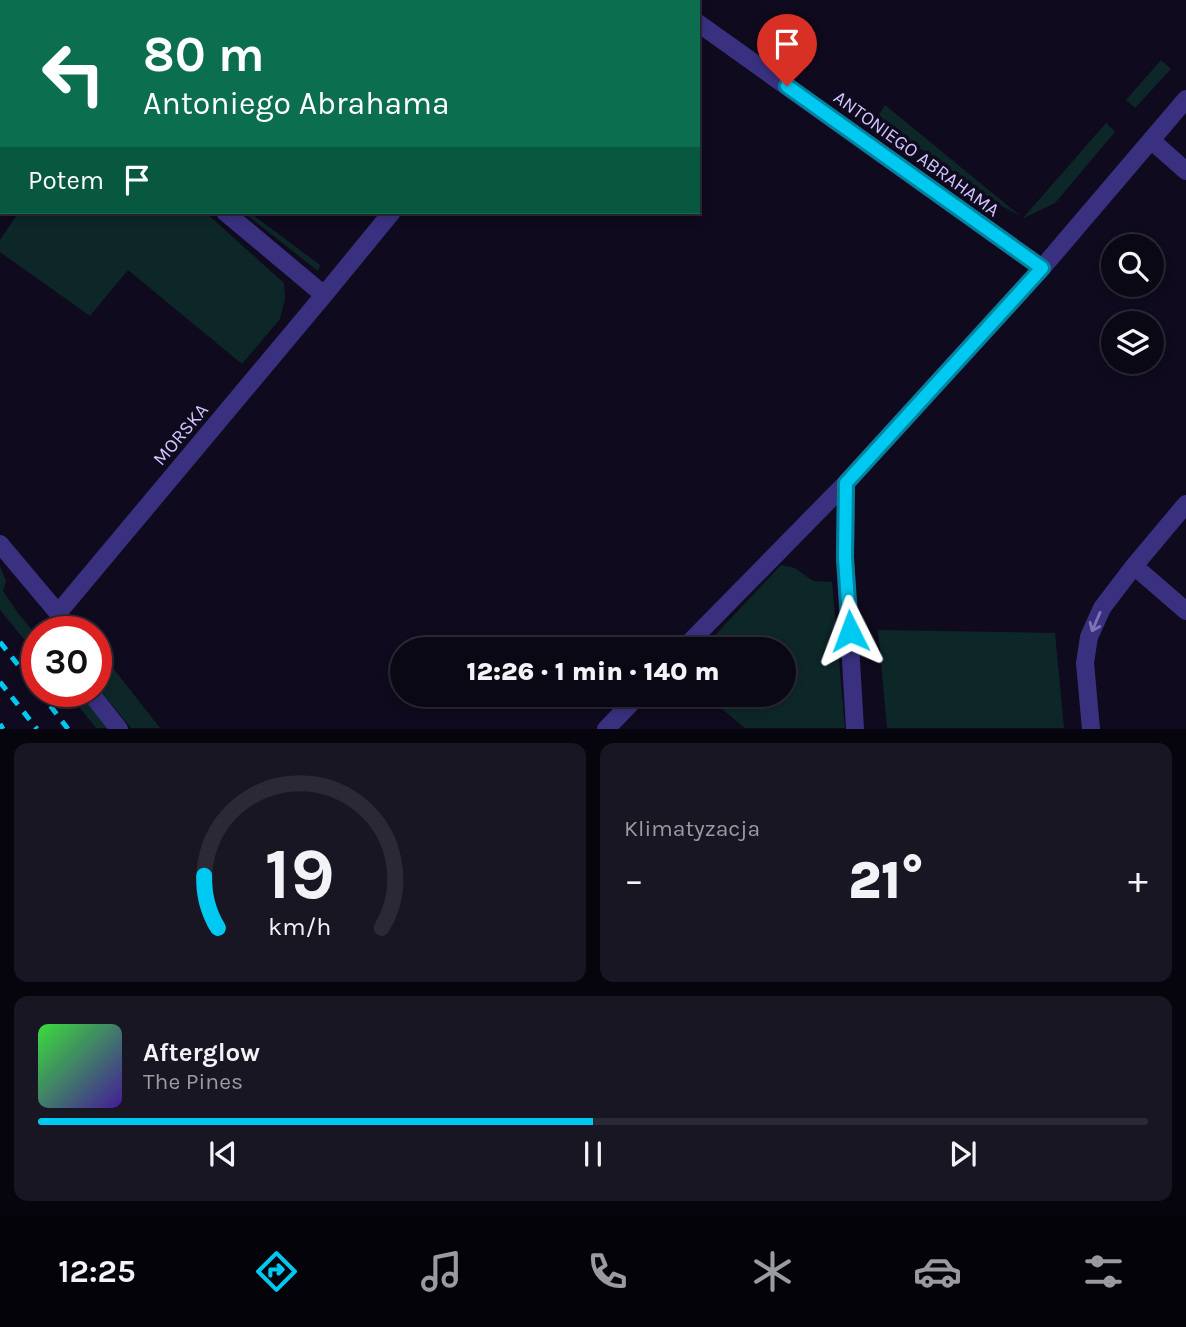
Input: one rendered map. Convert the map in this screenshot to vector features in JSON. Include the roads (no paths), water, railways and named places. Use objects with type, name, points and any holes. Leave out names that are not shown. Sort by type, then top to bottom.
[{"type":"street","name":"ANTONIEGO ABRAHAMA","points":[[700,24],[1042,268]]},
{"type":"street","points":[[695,637],[846,483],[1042,268],[1186,99]]},
{"type":"street","points":[[1151,140],[1186,171]]},
{"type":"street","points":[[227,214],[324,295]]},
{"type":"street","name":"MORSKA","points":[[58,613],[390,214]]},
{"type":"street","points":[[846,483],[845,558],[856,729]]},
{"type":"street","points":[[1091,729],[1085,663],[1090,637],[1102,608],[1186,504]]},
{"type":"street","points":[[0,544],[58,616]]},
{"type":"street","points":[[1134,566],[1186,611]]},
{"type":"street","points":[[102,707],[119,729]]},
{"type":"street","points":[[606,729],[627,707]]},
{"type":"railway","points":[[0,642],[21,669]]},
{"type":"railway","points":[[0,682],[37,729]]},
{"type":"railway","points":[[51,707],[68,729]]},
{"type":"railway","points":[[0,724],[3,729]]}]
